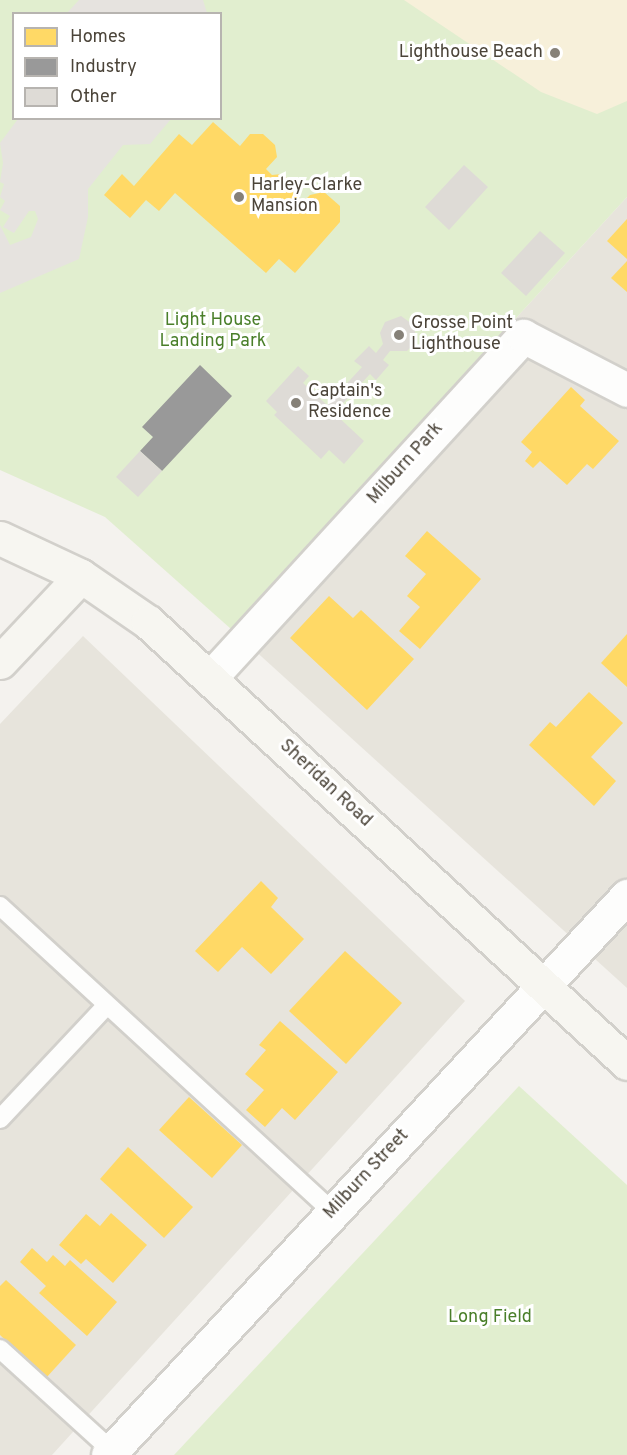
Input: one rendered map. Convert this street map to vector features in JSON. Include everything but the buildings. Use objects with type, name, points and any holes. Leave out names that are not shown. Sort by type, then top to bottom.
[{"type":"main road","name":"Sheridan Road","points":[[0,538],[81,576],[148,622],[627,1063]]},
{"type":"main road","points":[[0,662],[81,576]]},
{"type":"street","name":"Milburn Park","points":[[210,678],[523,336],[627,390]]},
{"type":"street","name":"Milburn Street","points":[[110,1453],[627,896]]},
{"type":"lane","points":[[0,906],[333,1212]]},
{"type":"lane","points":[[0,1119],[107,1005]]},
{"type":"lane","points":[[0,1349],[110,1453]]},
{"type":"shaded area","points":[[79,0],[203,0],[207,12],[68,12]]},
{"type":"shaded area","points":[[17,120],[170,120],[150,144],[123,145],[88,189],[88,217],[79,259],[0,293],[0,225],[10,245],[31,237],[38,219],[35,211],[29,211],[14,233],[3,227],[10,216],[0,210],[5,201],[0,197],[4,184],[0,182],[3,163],[0,143]]},
{"type":"shaded area","points":[[627,197],[627,988],[231,629]]},
{"type":"shaded area","points":[[83,636],[465,1001],[52,1455],[0,1455],[0,724]]},
{"type":"green space","name":"Light House Landing Park","points":[[0,0],[627,0],[627,197],[231,629],[105,517],[0,470]]},
{"type":"green space","name":"Long Field","points":[[519,1086],[627,1185],[627,1455],[174,1455]]},
{"type":"sand","name":"Lighthouse Beach","points":[[404,0],[627,0],[627,101],[597,114],[541,92]]},
{"type":"place","name":"Lighthouse Beach","points":[[555,53]]},
{"type":"place","name":"Harley-Clarke Mansion","points":[[239,197]]},
{"type":"place","name":"Grosse Point Lighthouse","points":[[399,335]]},
{"type":"place","name":"Captain's Residence","points":[[296,403]]}]
